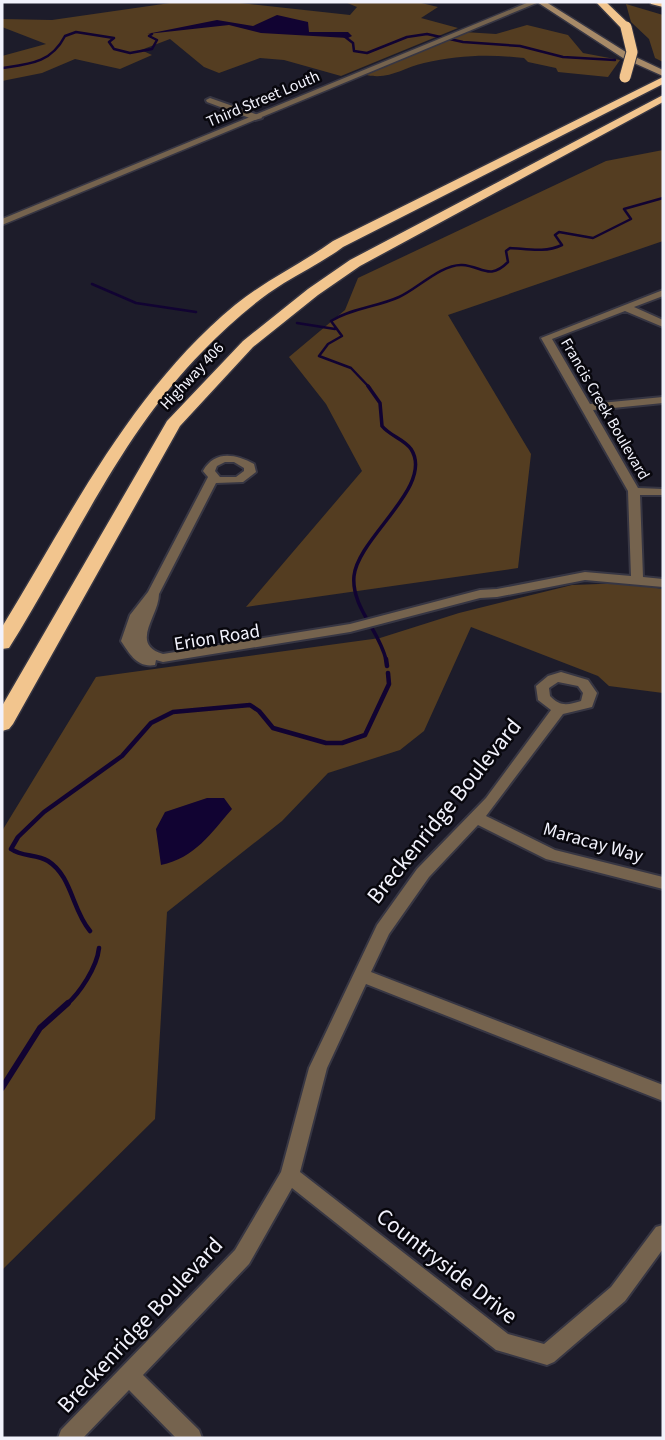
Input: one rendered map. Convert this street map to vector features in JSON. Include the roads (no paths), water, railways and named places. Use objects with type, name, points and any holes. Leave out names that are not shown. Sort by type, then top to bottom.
[{"type":"highway","points":[[494,163],[597,103],[625,76],[632,63],[633,51],[626,27],[601,2]]},
{"type":"highway","points":[[655,2],[663,4]]},
{"type":"highway","points":[[494,163],[663,80]]},
{"type":"highway","points":[[491,189],[662,99]]},
{"type":"highway","points":[[491,189],[649,121]]},
{"type":"highway","name":"Highway 406","points":[[2,643],[130,430],[158,391],[198,347],[242,308],[279,281],[312,264],[338,244],[494,163]]},
{"type":"highway","name":"Highway 406","points":[[2,724],[173,424],[212,381],[248,344],[313,292],[355,263],[491,189]]},
{"type":"main road","points":[[541,2],[626,55],[663,74]]},
{"type":"street","name":"Third Street Louth","points":[[2,222],[535,2]]},
{"type":"street","points":[[210,100],[258,118]]},
{"type":"street","name":"Francis Creek Boulevard","points":[[637,579],[634,491],[547,338],[663,293]]},
{"type":"street","points":[[625,307],[663,324]]},
{"type":"street","points":[[585,408],[663,400]]},
{"type":"street","name":"Erion Road","points":[[213,478],[153,594],[143,602],[130,631],[128,641],[140,658],[158,665],[174,666],[352,631],[487,599],[497,593],[585,576],[663,583]]},
{"type":"street","points":[[634,491],[663,492]]},
{"type":"street","name":"Breckenridge Boulevard","points":[[69,1438],[131,1377],[242,1257],[290,1175],[318,1068],[383,930],[422,873],[476,818],[559,709]]},
{"type":"street","name":"Maracay Way","points":[[476,818],[551,855],[663,883]]},
{"type":"street","points":[[360,975],[663,1093]]},
{"type":"street","name":"Countryside Drive","points":[[290,1175],[503,1343],[547,1355],[618,1294],[663,1234]]},
{"type":"street","points":[[131,1377],[191,1438]]},
{"type":"waterway","points":[[2,68],[39,61],[53,52],[65,36],[76,32],[114,38],[109,42],[114,49],[130,53],[152,49],[157,40],[149,36],[152,34]]},
{"type":"waterway","points":[[344,36],[353,43],[354,51],[367,53],[407,37],[427,34],[463,42],[520,46],[563,57],[615,60]]},
{"type":"waterway","points":[[370,388],[351,368],[319,356],[328,344],[342,336],[331,321],[347,313],[406,294],[437,273],[454,266],[496,271],[508,262],[506,251],[510,248],[543,250],[562,245],[555,235],[559,232],[593,238],[631,219],[624,209],[663,198]]},
{"type":"waterway","points":[[92,284],[136,303],[196,312]]},
{"type":"waterway","points":[[297,323],[335,329]]},
{"type":"waterway","points":[[368,386],[380,403],[382,426],[411,449],[416,463],[413,479],[405,495],[368,545],[354,576],[354,587],[361,609],[383,649],[386,660]]},
{"type":"waterway","points":[[386,659],[387,666]]},
{"type":"waterway","points":[[90,931],[56,867],[48,861],[11,849],[18,837],[44,812],[122,756],[151,723],[173,712],[250,705],[259,711],[273,728],[326,743],[342,743],[365,735],[389,684],[388,673]]},
{"type":"waterway","points":[[68,1003],[87,979],[99,948]]},
{"type":"waterway","points":[[2,1088],[40,1028],[68,1003]]}]
